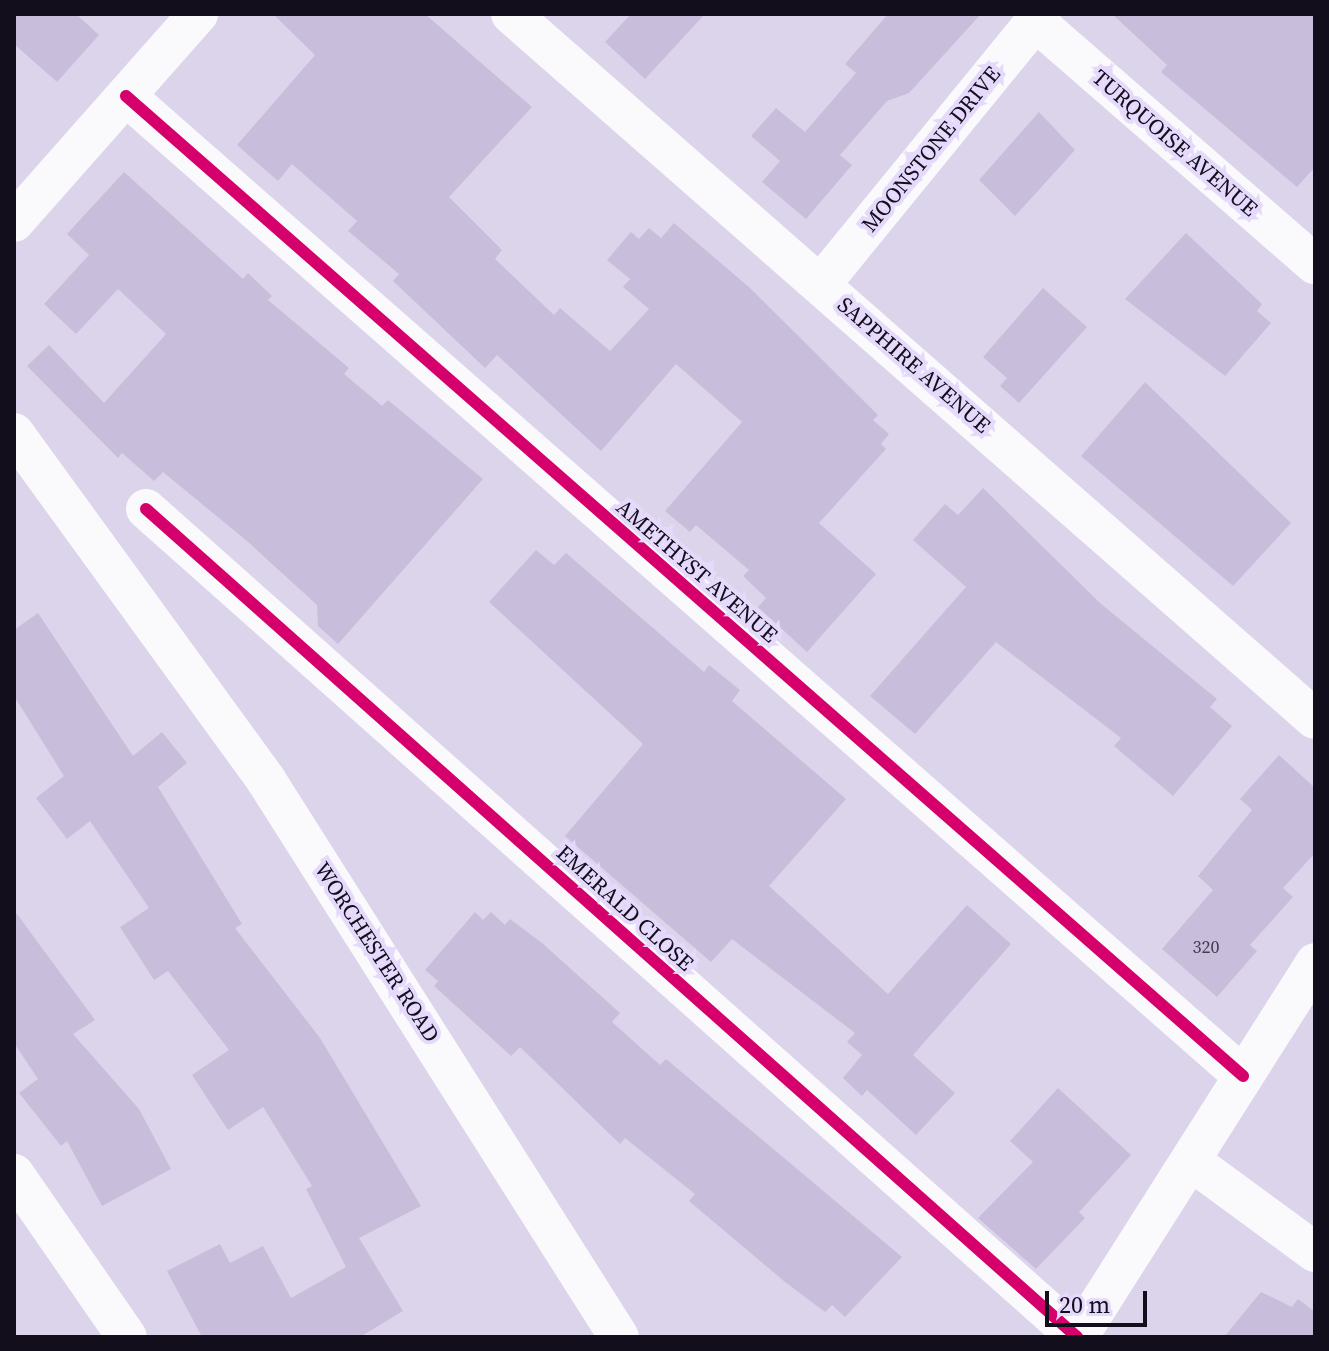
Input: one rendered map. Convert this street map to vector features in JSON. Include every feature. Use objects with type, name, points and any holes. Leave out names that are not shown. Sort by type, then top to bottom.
[{"type":"street","points":[[14,222],[198,14]]},
{"type":"street","name":"SAPPHIRE AVENUE","points":[[511,14],[1315,719]]},
{"type":"street","name":"MOONSTONE DRIVE","points":[[821,284],[1038,17]]},
{"type":"street","name":"TURQUOISE AVENUE","points":[[1038,17],[1315,264]]},
{"type":"street","name":"AMETHYST AVENUE","points":[[126,96],[1243,1076]]},
{"type":"street","name":"WORCHESTER ROAD","points":[[14,433],[122,577],[391,970],[619,1337]]},
{"type":"street","name":"EMERALD CLOSE","points":[[146,509],[1077,1337]]},
{"type":"street","points":[[1077,1337],[1315,963]]},
{"type":"street","points":[[1191,1161],[1315,1252]]},
{"type":"street","points":[[14,1174],[127,1337]]},
{"type":"building","points":[[14,14],[76,14],[99,35],[57,82],[14,44]]},
{"type":"building","points":[[273,14],[425,14],[532,107],[449,197],[502,250],[495,259],[554,315],[560,308],[610,351],[649,309],[623,287],[630,279],[607,260],[631,232],[639,239],[649,228],[661,238],[674,223],[750,288],[878,415],[873,420],[889,434],[881,444],[886,449],[819,523],[876,574],[807,652],[758,607],[766,598],[743,576],[749,570],[696,525],[690,532],[665,511],[742,422],[676,364],[601,451],[497,355],[485,368],[393,281],[399,274],[348,231],[357,221],[292,164],[278,181],[237,145],[315,55]]},
{"type":"building","points":[[631,14],[705,14],[645,79],[605,42]]},
{"type":"building","points":[[888,14],[981,14],[909,93],[887,101],[840,155],[852,165],[806,219],[762,182],[780,161],[751,136],[776,108],[805,132],[856,73],[845,64]]},
{"type":"building","points":[[1112,14],[1315,14],[1315,167],[1297,187],[1161,72],[1167,65]]},
{"type":"building","points":[[1039,112],[1075,150],[1015,216],[979,180]]},
{"type":"building","points":[[124,172],[243,279],[248,273],[272,296],[268,300],[349,368],[344,374],[382,406],[388,400],[483,479],[338,644],[318,626],[317,605],[247,541],[163,472],[154,481],[122,453],[118,458],[27,366],[49,345],[104,403],[166,334],[118,289],[76,334],[44,304],[89,255],[67,234]]},
{"type":"building","points":[[1186,233],[1262,304],[1257,311],[1271,323],[1225,376],[1125,299]]},
{"type":"building","points":[[1043,288],[1087,327],[1019,403],[1000,386],[1007,378],[983,357]]},
{"type":"building","points":[[1145,382],[1291,523],[1233,586],[1081,456]]},
{"type":"building","points":[[983,488],[1100,603],[1217,699],[1210,707],[1232,726],[1173,796],[1114,746],[1121,738],[996,642],[915,734],[870,696],[966,587],[913,540],[945,504],[958,515]]},
{"type":"building","points":[[536,550],[554,565],[566,553],[704,672],[709,665],[740,690],[732,701],[846,799],[769,886],[888,994],[967,905],[1011,944],[913,1055],[955,1093],[916,1135],[867,1090],[862,1096],[843,1078],[862,1055],[847,1042],[855,1033],[732,939],[711,962],[565,836],[643,744],[489,602]]},
{"type":"building","points":[[38,613],[133,756],[162,732],[187,763],[158,787],[242,924],[235,928],[320,1038],[421,1206],[359,1238],[403,1311],[360,1337],[202,1337],[167,1271],[220,1244],[230,1263],[263,1246],[291,1298],[346,1267],[306,1189],[312,1186],[263,1107],[228,1130],[192,1075],[229,1050],[168,971],[154,980],[120,927],[149,908],[90,821],[67,839],[36,798],[64,776],[14,696],[14,630]]},
{"type":"building","points":[[1279,755],[1315,788],[1315,853],[1283,888],[1293,897],[1250,945],[1257,951],[1217,997],[1162,949],[1213,890],[1198,876],[1252,810],[1240,799]]},
{"type":"building","points":[[14,910],[95,1020],[73,1034],[139,1109],[171,1169],[102,1206],[67,1141],[61,1146],[19,1093],[38,1079],[14,1043]]},
{"type":"building","points":[[475,912],[483,920],[491,912],[505,925],[510,919],[542,943],[620,1013],[612,1022],[660,1065],[666,1059],[902,1257],[845,1317],[832,1305],[825,1312],[785,1282],[689,1201],[695,1194],[625,1138],[620,1144],[520,1047],[511,1056],[434,986],[438,981],[425,970]]},
{"type":"building","points":[[1058,1088],[1131,1155],[1079,1212],[1085,1218],[1036,1269],[978,1218],[1033,1162],[1010,1141]]},
{"type":"building","points":[[1261,1292],[1292,1307],[1298,1299],[1315,1312],[1315,1337],[1224,1337]]},
{"type":"cycle path","points":[[126,96],[1243,1076]]},
{"type":"cycle path","points":[[146,509],[1077,1337]]}]
